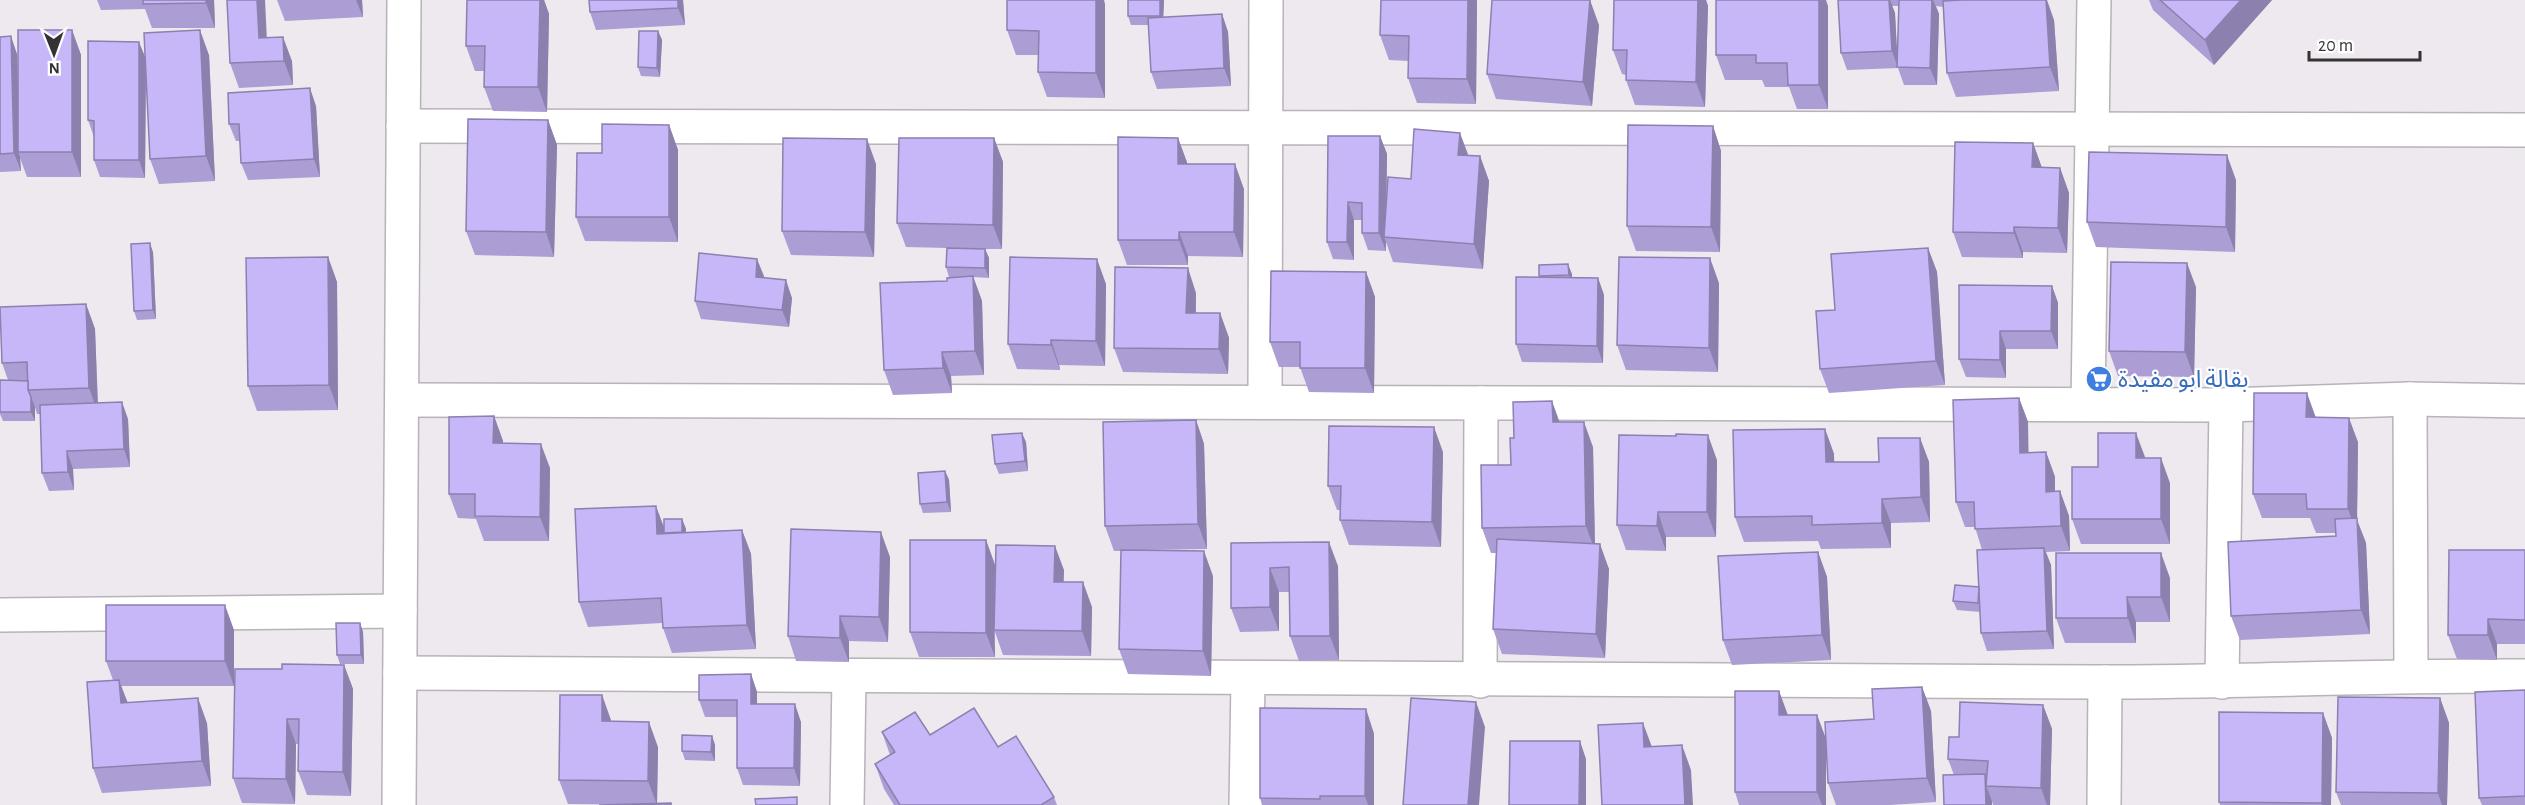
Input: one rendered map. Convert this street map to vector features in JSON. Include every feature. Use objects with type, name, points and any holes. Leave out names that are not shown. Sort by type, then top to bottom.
[{"type":"street","points":[[399,805],[404,0]]},
{"type":"street","points":[[1265,402],[1266,0]]},
{"type":"street","points":[[2088,404],[2094,0]]},
{"type":"street","points":[[403,126],[2525,130]]},
{"type":"street","points":[[402,400],[2226,405],[2410,399],[2525,401]]},
{"type":"street","points":[[2410,399],[2411,675]]},
{"type":"street","points":[[1480,681],[1481,403]]},
{"type":"street","points":[[2222,682],[2226,405]]},
{"type":"street","points":[[0,615],[400,611]]},
{"type":"street","points":[[400,673],[1248,680],[2105,682],[2222,682],[2411,675],[2525,676]]},
{"type":"street","points":[[847,805],[849,677]]},
{"type":"street","points":[[1246,805],[1248,680]]},
{"type":"street","points":[[2104,805],[2105,682]]},
{"type":"building","points":[[143,0],[206,0],[206,3],[143,4]]},
{"type":"building","points":[[227,0],[257,0],[259,38],[283,37],[284,61],[230,63]]},
{"type":"building","points":[[467,0],[540,0],[538,87],[484,87],[485,46],[466,46]]},
{"type":"building","points":[[589,0],[678,0],[678,8],[590,12]]},
{"type":"building","points":[[1007,0],[1096,0],[1096,73],[1038,72],[1039,31],[1007,30]]},
{"type":"building","points":[[1128,0],[1160,0],[1160,16],[1128,16]]},
{"type":"building","points":[[1381,0],[1468,0],[1467,79],[1408,78],[1409,36],[1380,35]]},
{"type":"building","points":[[1492,0],[1590,0],[1583,82],[1487,74]]},
{"type":"building","points":[[1614,0],[1698,0],[1696,82],[1626,80],[1627,50],[1613,50]]},
{"type":"building","points":[[1716,0],[1819,0],[1819,85],[1788,85],[1787,63],[1756,63],[1756,55],[1716,55]]},
{"type":"building","points":[[1838,0],[1889,0],[1892,51],[1841,53]]},
{"type":"building","points":[[1899,0],[1932,0],[1930,68],[1897,67]]},
{"type":"building","points":[[2046,0],[2050,67],[1947,73],[1943,1]]},
{"type":"building","points":[[2160,0],[2241,0],[2205,40]]},
{"type":"building","points":[[1222,14],[1224,68],[1151,72],[1148,18]]},
{"type":"building","points":[[18,30],[72,30],[72,152],[18,152]]},
{"type":"building","points":[[200,30],[206,156],[150,159],[144,33]]},
{"type":"building","points":[[639,31],[658,31],[657,68],[638,67]]},
{"type":"building","points":[[11,36],[14,153],[0,154],[0,37]]},
{"type":"building","points":[[88,41],[139,42],[139,160],[94,160],[94,121],[88,120]]},
{"type":"building","points":[[310,88],[314,159],[241,163],[239,124],[229,124],[228,93]]},
{"type":"building","points":[[468,119],[548,120],[546,232],[466,231]]},
{"type":"building","points":[[602,124],[669,125],[669,217],[576,217],[577,153],[602,153]]},
{"type":"building","points":[[1628,125],[1713,126],[1711,227],[1627,226]]},
{"type":"building","points":[[1414,129],[1460,133],[1458,155],[1480,156],[1474,244],[1384,237],[1388,177],[1411,179]]},
{"type":"building","points":[[1328,136],[1380,136],[1379,233],[1362,233],[1362,203],[1348,202],[1347,242],[1327,242]]},
{"type":"building","points":[[1118,137],[1178,138],[1178,164],[1235,164],[1234,232],[1179,232],[1179,240],[1118,240]]},
{"type":"building","points":[[783,138],[867,139],[865,232],[782,231]]},
{"type":"building","points":[[899,138],[994,138],[993,225],[897,223]]},
{"type":"building","points":[[1955,142],[2033,143],[2032,167],[2060,168],[2058,228],[2014,227],[2014,233],[1953,232]]},
{"type":"building","points":[[2089,152],[2227,155],[2226,227],[2087,222]]},
{"type":"building","points":[[150,243],[153,310],[134,311],[131,244]]},
{"type":"building","points":[[947,248],[985,249],[985,268],[946,267]]},
{"type":"building","points":[[1928,248],[1936,361],[1820,369],[1816,311],[1835,310],[1831,254]]},
{"type":"building","points":[[699,253],[757,259],[756,277],[786,280],[782,310],[695,301]]},
{"type":"building","points":[[328,257],[329,385],[248,386],[246,258]]},
{"type":"building","points":[[1010,257],[1097,259],[1096,341],[1051,340],[1051,345],[1008,344]]},
{"type":"building","points":[[1619,257],[1710,258],[1709,348],[1617,345]]},
{"type":"building","points":[[2111,262],[2187,263],[2185,352],[2109,351]]},
{"type":"building","points":[[1568,264],[1569,275],[1539,276],[1539,265]]},
{"type":"building","points":[[1115,267],[1188,268],[1186,313],[1220,313],[1219,349],[1114,348]]},
{"type":"building","points":[[1271,271],[1366,272],[1365,368],[1300,368],[1300,342],[1270,342]]},
{"type":"building","points":[[973,276],[975,351],[942,352],[943,368],[884,370],[880,283],[947,281],[947,278]]},
{"type":"building","points":[[1516,277],[1598,278],[1597,346],[1516,344]]},
{"type":"building","points":[[1959,285],[2052,286],[2051,331],[2000,331],[2000,360],[1959,359]]},
{"type":"building","points":[[86,304],[89,388],[28,390],[27,362],[2,363],[0,307]]},
{"type":"building","points":[[0,380],[28,381],[31,412],[0,412]]},
{"type":"building","points":[[2254,393],[2307,393],[2306,417],[2349,418],[2348,509],[2307,509],[2306,494],[2253,494]]},
{"type":"building","points":[[2019,398],[2020,453],[2046,452],[2046,492],[2060,491],[2061,526],[1975,529],[1974,502],[1956,502],[1953,400]]},
{"type":"building","points":[[1552,401],[1553,422],[1584,422],[1586,526],[1482,528],[1481,465],[1511,465],[1510,438],[1514,438],[1513,402]]},
{"type":"building","points":[[122,402],[124,449],[67,451],[68,472],[42,473],[40,405]]},
{"type":"building","points":[[494,416],[493,443],[541,444],[540,517],[475,516],[475,494],[449,494],[449,417]]},
{"type":"building","points":[[1196,420],[1198,524],[1105,526],[1103,422]]},
{"type":"building","points":[[1329,426],[1434,427],[1432,522],[1340,520],[1341,486],[1328,486]]},
{"type":"building","points":[[1825,429],[1826,462],[1879,462],[1878,438],[1920,438],[1921,497],[1882,499],[1882,523],[1812,525],[1812,516],[1735,517],[1733,430]]},
{"type":"building","points":[[1022,433],[1025,461],[995,464],[992,435]]},
{"type":"building","points":[[2098,433],[2136,433],[2136,458],[2161,458],[2161,519],[2072,519],[2072,467],[2098,467]]},
{"type":"building","points":[[1676,434],[1708,435],[1707,512],[1658,512],[1657,526],[1617,525],[1619,435],[1676,436]]},
{"type":"building","points":[[945,471],[947,502],[920,504],[918,473]]},
{"type":"building","points":[[656,506],[657,534],[742,530],[747,625],[663,628],[661,598],[579,602],[575,509]]},
{"type":"building","points":[[2357,518],[2361,610],[2231,616],[2228,542],[2336,536],[2335,519]]},
{"type":"building","points":[[664,519],[682,519],[682,532],[664,533]]},
{"type":"building","points":[[791,529],[881,532],[879,617],[840,616],[840,638],[788,636]]},
{"type":"building","points":[[1497,539],[1600,544],[1596,634],[1493,629]]},
{"type":"building","points":[[910,540],[986,540],[986,633],[910,632]]},
{"type":"building","points":[[1329,542],[1330,636],[1290,636],[1289,567],[1270,568],[1270,607],[1231,608],[1231,543]]},
{"type":"building","points":[[996,545],[1055,546],[1054,582],[1083,582],[1082,631],[994,630]]},
{"type":"building","points":[[2044,548],[2047,631],[1981,633],[1977,550]]},
{"type":"building","points":[[1121,550],[1204,551],[1203,651],[1119,649]]},
{"type":"building","points":[[2449,550],[2525,550],[2525,620],[2488,619],[2488,635],[2448,635]]},
{"type":"building","points":[[1818,552],[1822,635],[1723,640],[1718,556]]},
{"type":"building","points":[[2056,553],[2161,553],[2161,597],[2127,597],[2128,618],[2056,618]]},
{"type":"building","points":[[1955,585],[1979,587],[1978,603],[1953,601]]},
{"type":"building","points":[[106,605],[225,605],[225,661],[106,661]]},
{"type":"building","points":[[336,623],[360,623],[361,655],[337,655]]},
{"type":"building","points":[[282,664],[344,665],[343,772],[298,771],[299,719],[287,719],[286,779],[233,778],[235,669],[282,669]]},
{"type":"building","points":[[751,674],[751,704],[795,704],[794,768],[737,768],[737,700],[699,700],[699,675]]},
{"type":"building","points":[[119,680],[121,703],[198,698],[202,761],[93,768],[87,682]]},
{"type":"building","points":[[1922,687],[1927,778],[1828,783],[1825,722],[1874,719],[1872,689]]},
{"type":"building","points":[[2525,690],[2525,796],[2479,798],[2475,692]]},
{"type":"building","points":[[1735,691],[1779,691],[1779,715],[1817,715],[1817,792],[1735,792]]},
{"type":"building","points":[[560,695],[602,695],[602,721],[649,722],[648,781],[559,780]]},
{"type":"building","points":[[2338,697],[2440,698],[2438,793],[2336,792]]},
{"type":"building","points":[[1411,698],[1476,702],[1468,805],[1403,805]]},
{"type":"building","points":[[1960,702],[2043,705],[2041,788],[1986,786],[1988,761],[1948,759],[1949,737],[1959,737]]},
{"type":"building","points":[[974,708],[998,747],[1016,736],[1054,797],[1041,805],[900,805],[875,764],[895,752],[882,732],[915,712],[930,735]]},
{"type":"building","points":[[1260,708],[1366,709],[1365,796],[1320,796],[1320,799],[1260,798]]},
{"type":"building","points":[[2219,712],[2323,713],[2322,803],[2219,802]]},
{"type":"building","points":[[1643,723],[1644,747],[1682,745],[1685,805],[1602,805],[1598,725]]},
{"type":"building","points":[[682,735],[712,736],[711,752],[682,751]]},
{"type":"building","points":[[1510,741],[1580,741],[1579,805],[1509,805]]},
{"type":"building","points":[[1985,774],[1986,805],[1944,805],[1943,775]]},
{"type":"building","points":[[797,797],[797,805],[756,805],[755,799]]},
{"type":"building","points":[[671,803],[671,805],[599,805]]},
{"type":"place","name":"بقالة ابو مفيدة","points":[[2099,379]]}]
